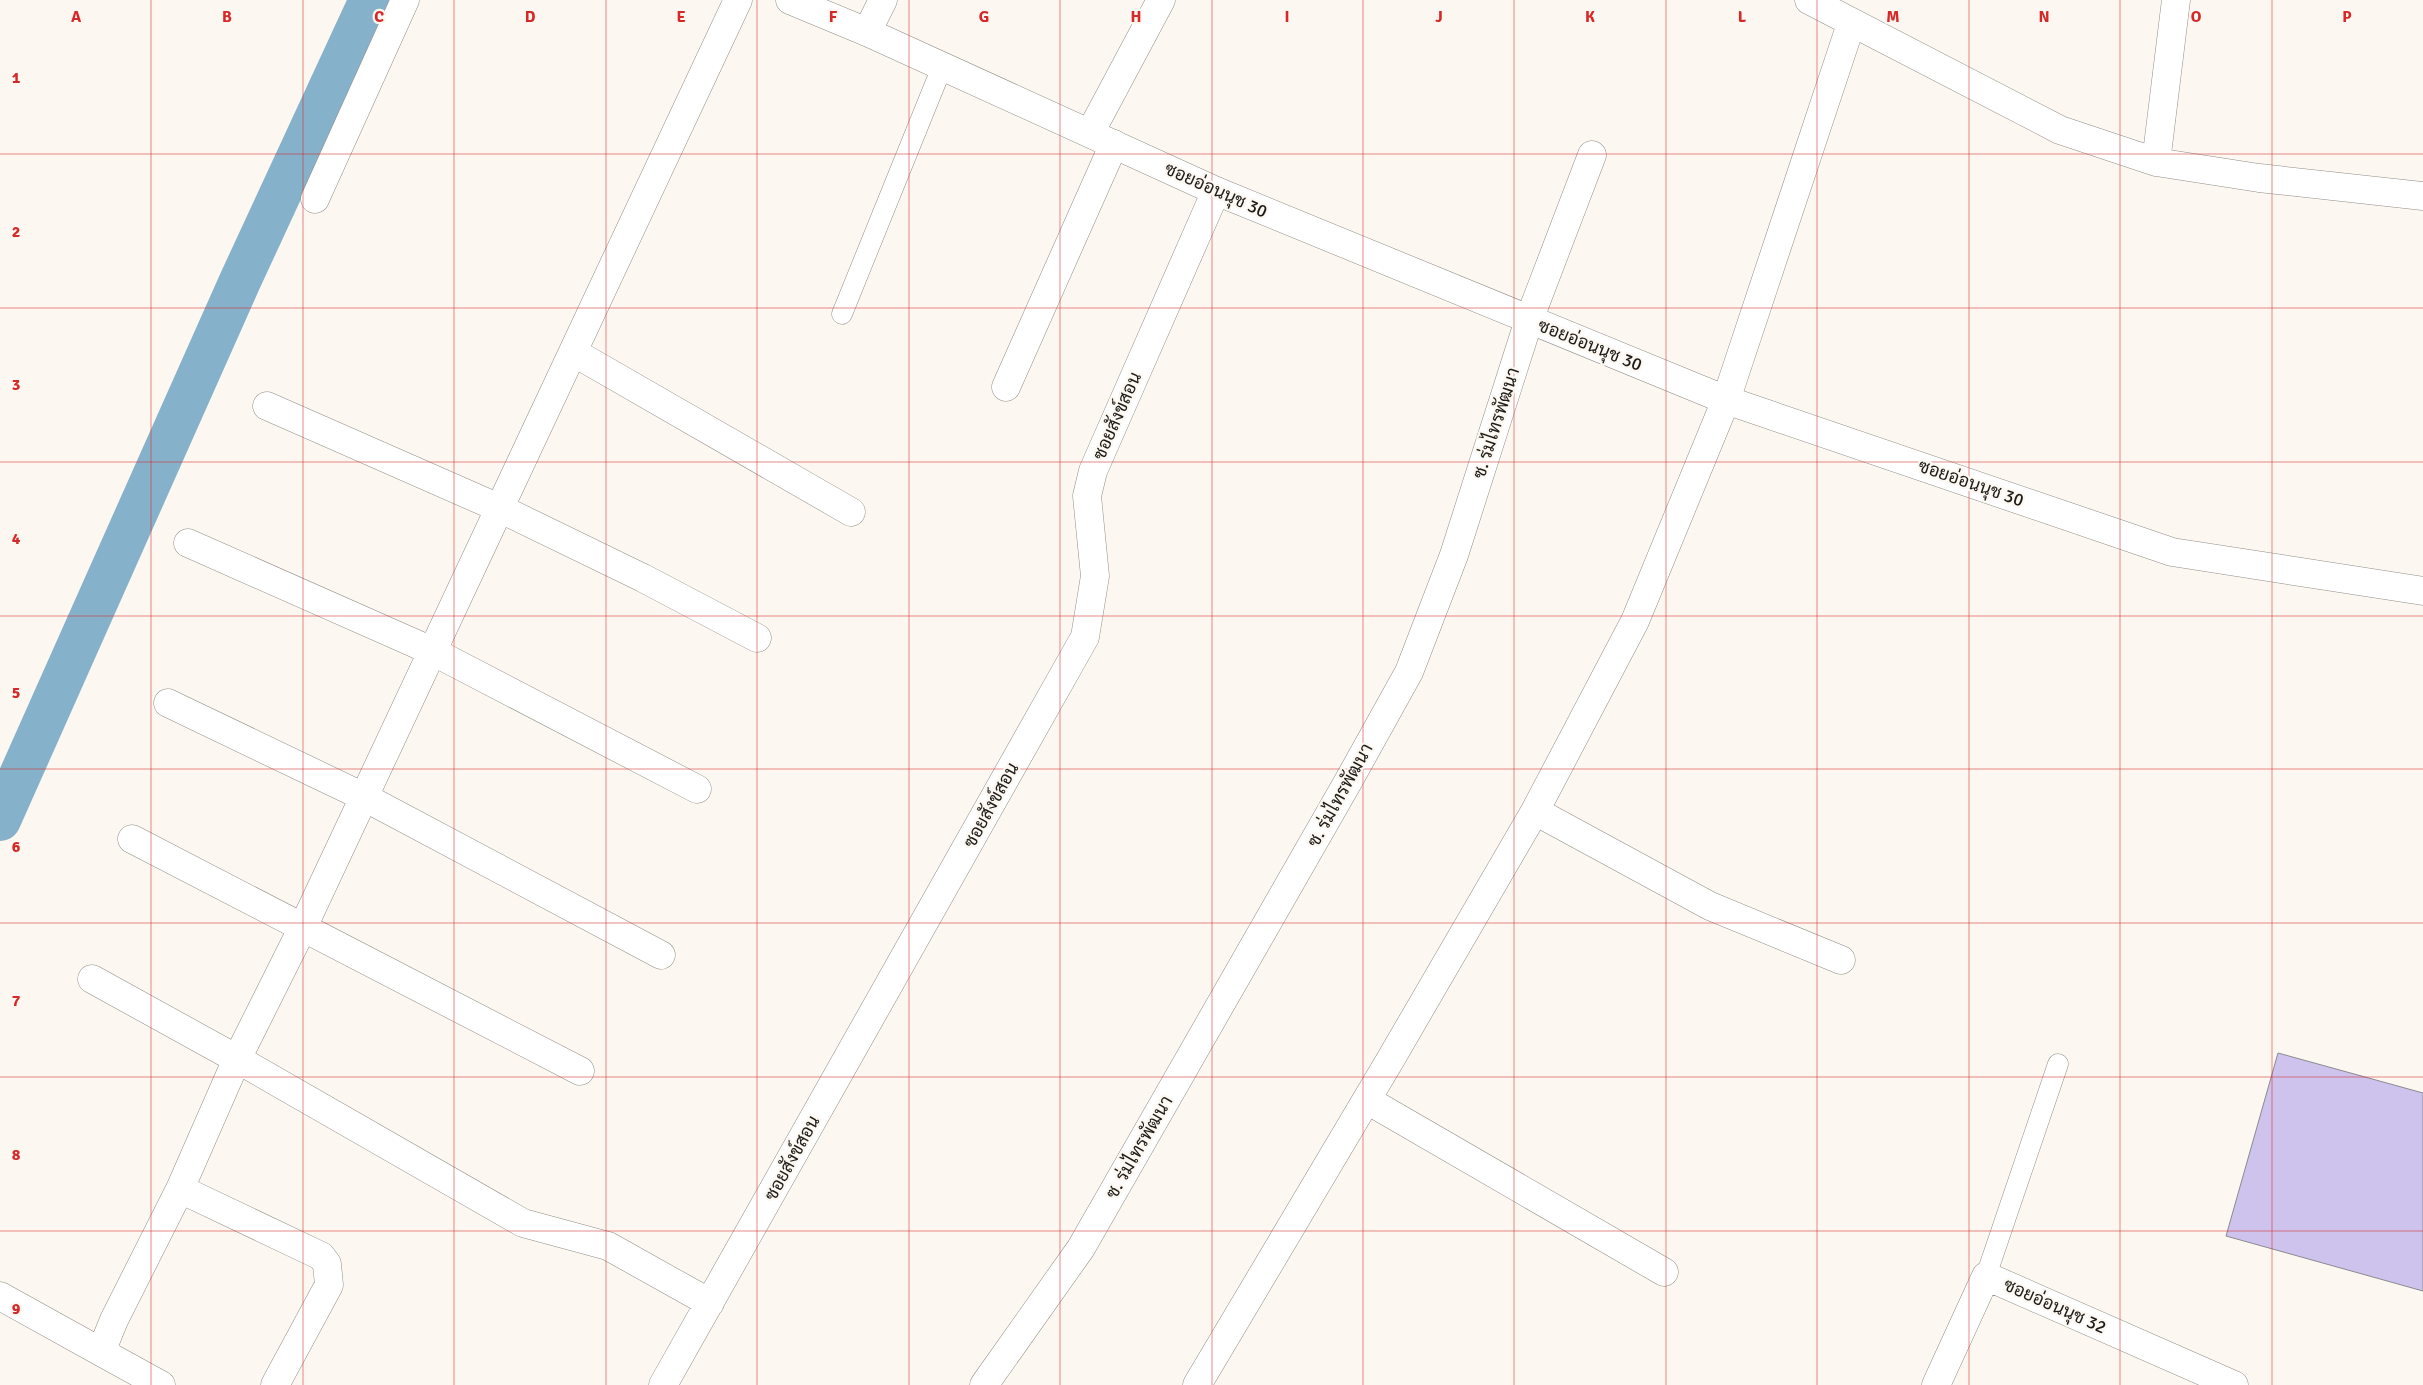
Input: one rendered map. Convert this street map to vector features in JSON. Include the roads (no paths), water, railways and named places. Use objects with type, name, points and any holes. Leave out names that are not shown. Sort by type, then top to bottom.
[{"type":"street","points":[[315,199],[405,0]]},
{"type":"street","points":[[101,1352],[114,1320],[180,1190],[237,1059],[303,927],[738,0]]},
{"type":"street","name":"ซอยอ่อนนุช 30","points":[[790,0],[867,32],[1216,191],[1726,400],[2172,552],[2423,591]]},
{"type":"street","points":[[867,32],[883,0]]},
{"type":"street","points":[[1006,386],[1102,139],[1161,0]]},
{"type":"street","points":[[1809,0],[1852,24],[2060,130],[2156,162],[2259,178],[2423,196]]},
{"type":"street","points":[[2156,162],[2176,0]]},
{"type":"street","points":[[1197,1385],[1367,1100],[1535,811],[1635,621],[1726,400],[1852,24]]},
{"type":"street","name":"ซ. ร่มไทรพัฒนา","points":[[984,1385],[1081,1248],[1409,672],[1454,555],[1529,320],[1592,156]]},
{"type":"street","name":"ซอยสังข์สอน","points":[[663,1385],[1085,637],[1095,576],[1087,496],[1093,470],[1216,191]]},
{"type":"street","points":[[573,352],[851,512]]},
{"type":"street","points":[[267,406],[499,508],[643,578],[757,638]]},
{"type":"street","points":[[188,543],[432,651],[697,789]]},
{"type":"street","points":[[168,703],[364,797],[661,955]]},
{"type":"street","points":[[1535,811],[1710,906],[1841,960]]},
{"type":"street","points":[[132,839],[580,1071]]},
{"type":"street","points":[[92,979],[237,1059],[523,1223],[608,1246],[710,1303]]},
{"type":"street","points":[[1367,1100],[1664,1272]]},
{"type":"street","points":[[180,1190],[321,1256],[327,1264],[329,1285],[275,1385]]},
{"type":"street","name":"ซอยอ่อนนุช 32","points":[[1936,1385],[1986,1276],[2234,1385]]},
{"type":"street","points":[[0,1296],[161,1385]]},
{"type":"lane","points":[[842,314],[942,67]]},
{"type":"lane","points":[[1986,1276],[2058,1064]]},
{"type":"waterway","points":[[0,820],[240,281],[370,0]]}]
